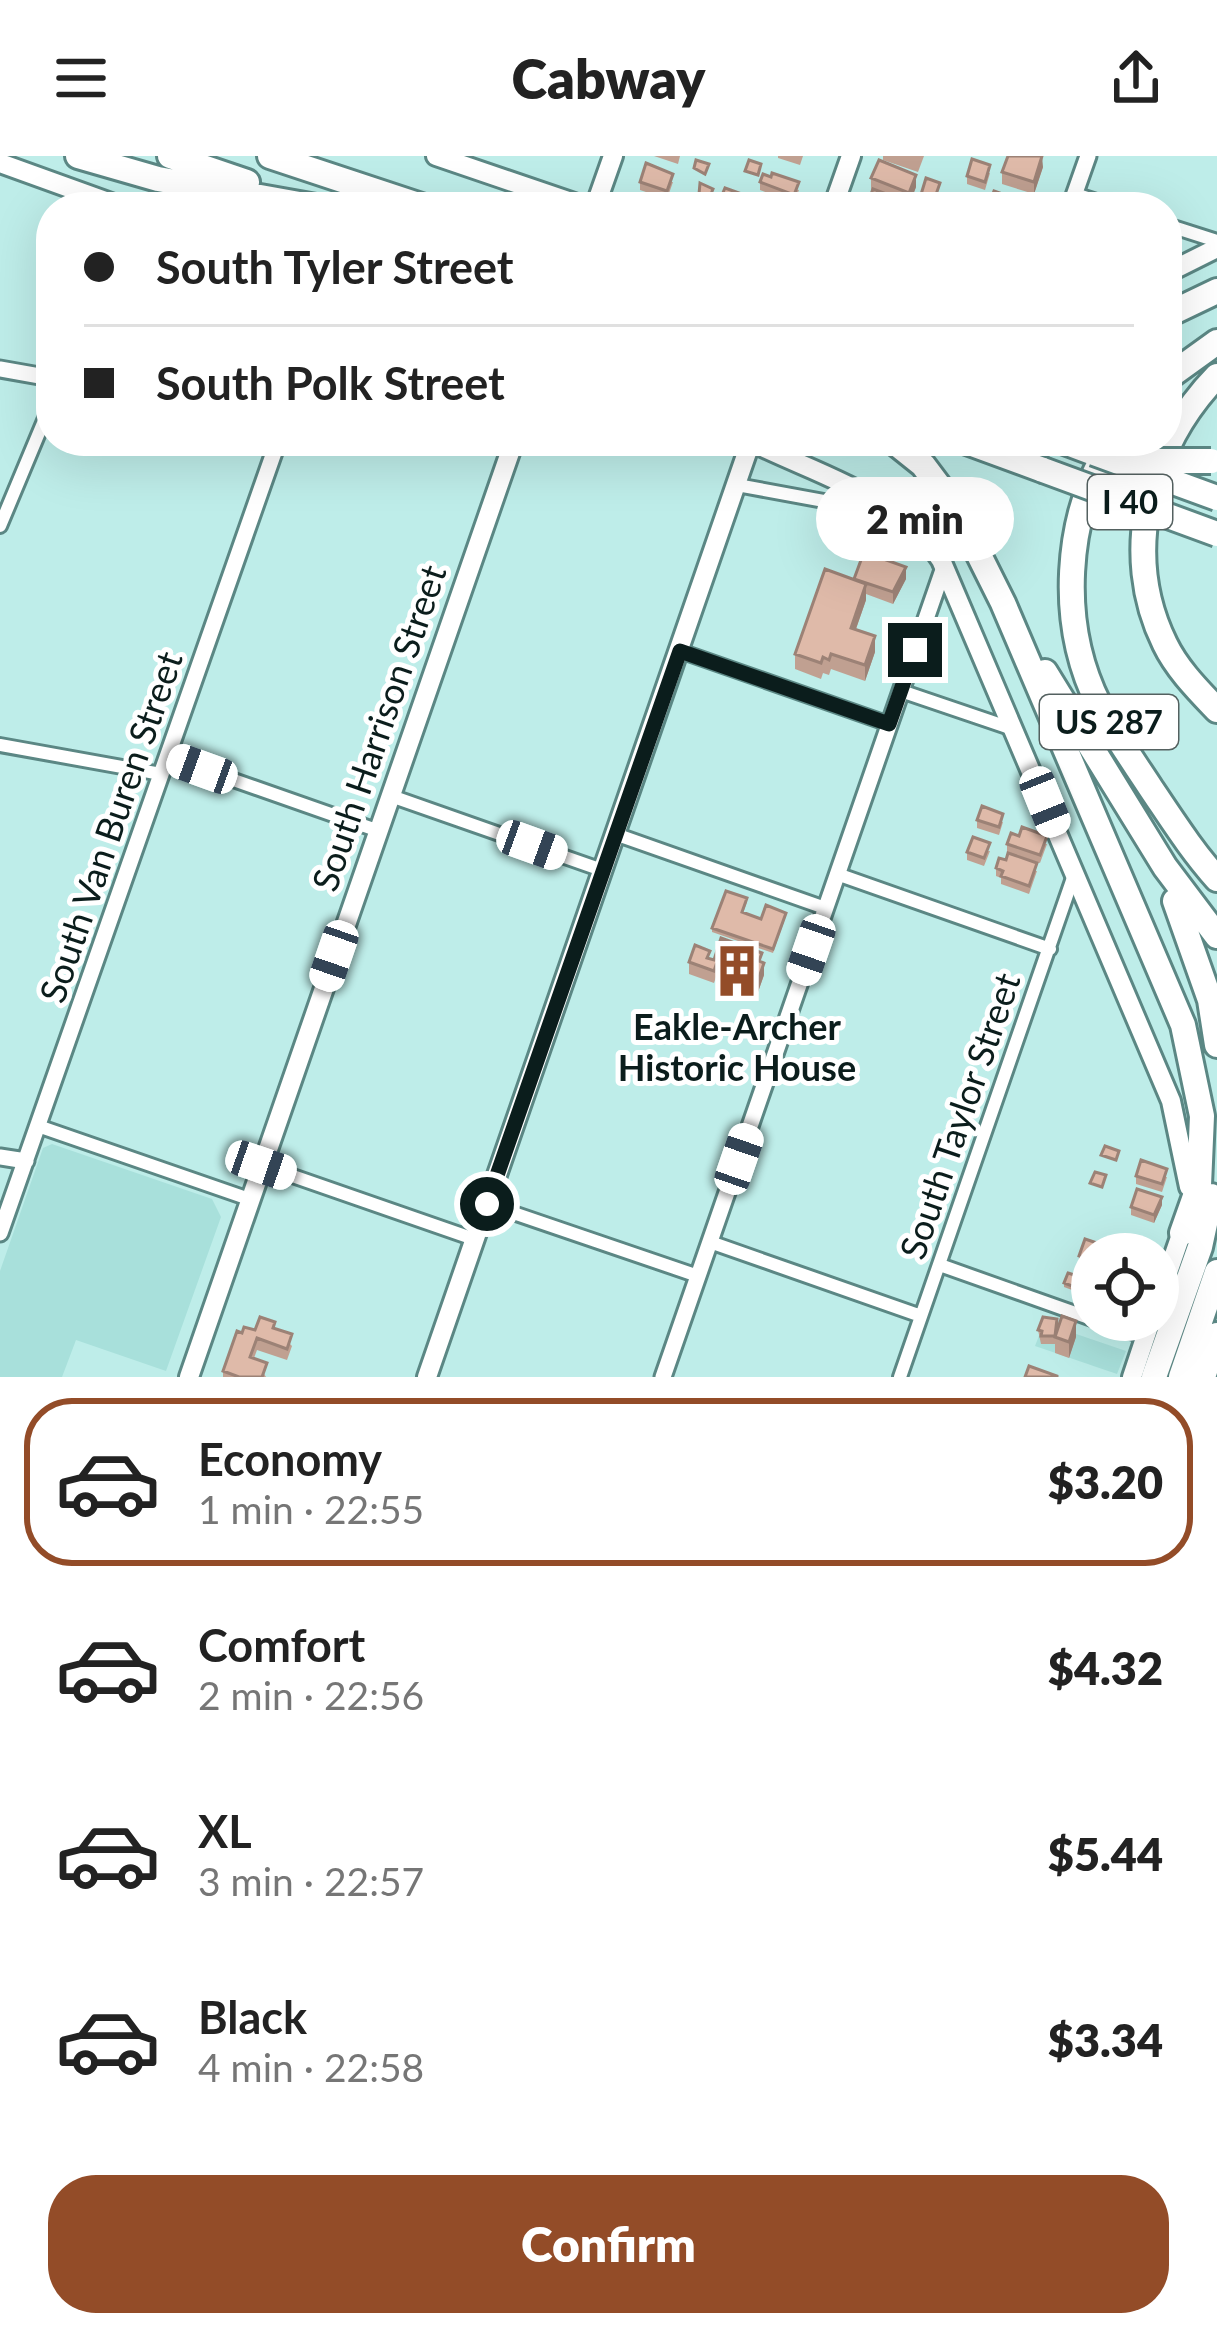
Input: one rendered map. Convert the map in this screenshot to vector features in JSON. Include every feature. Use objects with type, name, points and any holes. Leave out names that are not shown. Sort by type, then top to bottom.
[{"type":"highway","points":[[78,156],[158,179],[232,192]]},
{"type":"highway","points":[[170,156],[274,192]]},
{"type":"highway","points":[[270,156],[379,192]]},
{"type":"highway","points":[[1182,308],[1217,291]]},
{"type":"highway","points":[[1182,367],[1217,342]]},
{"type":"highway","points":[[1182,420],[1198,394],[1217,376]]},
{"type":"highway","points":[[909,456],[942,486],[1003,603],[1166,867],[1217,936]]},
{"type":"highway","name":"I 40","points":[[1005,456],[1217,534]]},
{"type":"highway","name":"US 287","points":[[1100,456],[1075,538],[1072,578],[1080,654],[1096,701],[1117,736],[1217,879]]},
{"type":"highway","points":[[1123,456],[1214,461]]},
{"type":"highway","name":"I 40","points":[[1123,456],[1217,498]]},
{"type":"highway","points":[[1162,456],[1149,494],[1144,538],[1149,596],[1165,644],[1217,710]]},
{"type":"highway","points":[[1003,603],[1183,1025],[1192,1056],[1202,1116],[1202,1153],[1199,1185],[1182,1233]]},
{"type":"highway","points":[[1132,812],[1187,926],[1210,1000],[1217,1045]]},
{"type":"highway","points":[[1154,1377],[1199,1246],[1217,1152]]},
{"type":"highway","points":[[1181,1377],[1217,1272]]},
{"type":"highway","points":[[1203,1377],[1216,1340]]},
{"type":"main road","points":[[436,156],[538,192]]},
{"type":"main road","points":[[600,192],[613,156]]},
{"type":"main road","points":[[838,192],[850,156]]},
{"type":"main road","points":[[0,163],[80,192]]},
{"type":"main road","points":[[1182,265],[1217,245]]},
{"type":"main road","name":"South Harrison Street","points":[[189,1377],[509,456]]},
{"type":"main road","points":[[427,1377],[745,456]]},
{"type":"main road","points":[[779,456],[900,514],[925,537],[944,567],[1171,1101],[1190,1176],[1179,1242]]},
{"type":"main road","points":[[796,456],[798,466]]},
{"type":"main road","points":[[1132,1377],[1144,1341]]},
{"type":"street","points":[[1076,192],[1088,156]]},
{"type":"street","points":[[1182,240],[1184,230],[1217,245]]},
{"type":"street","points":[[0,369],[36,375]]},
{"type":"street","points":[[0,526],[36,440]]},
{"type":"street","name":"South Van Buren Street","points":[[0,1233],[273,456]]},
{"type":"street","points":[[736,485],[900,514]]},
{"type":"street","points":[[663,1377],[944,567]]},
{"type":"street","points":[[680,651],[889,724]]},
{"type":"street","points":[[901,691],[1016,730]]},
{"type":"street","points":[[0,745],[161,774]]},
{"type":"street","points":[[168,757],[379,831]]},
{"type":"street","points":[[391,796],[602,870]]},
{"type":"street","points":[[615,834],[825,908]]},
{"type":"street","points":[[837,874],[1050,949]]},
{"type":"street","name":"South Taylor Street","points":[[900,1377],[1074,874]]},
{"type":"street","points":[[1061,916],[1098,925]]},
{"type":"street","points":[[38,1126],[249,1198]]},
{"type":"street","points":[[0,1157],[26,1161]]},
{"type":"street","points":[[261,1165],[474,1239]]},
{"type":"street","points":[[487,1204],[698,1276]]},
{"type":"street","points":[[710,1242],[922,1316]]},
{"type":"street","points":[[940,1265],[1071,1311]]},
{"type":"shaded area","points":[[52,1144],[212,1199],[221,1217],[166,1371],[76,1340],[62,1377],[0,1377],[0,1271],[43,1148]]},
{"type":"shaded area","points":[[1044,1323],[1071,1332],[1071,1341],[1097,1341],[1126,1351],[1117,1374],[1035,1346]]},
{"type":"building","points":[[1008,156],[1042,156],[1034,182],[1002,172]]},
{"type":"building","points":[[972,159],[990,165],[985,182],[967,176]]},
{"type":"building","points":[[696,160],[709,164],[705,174],[694,168]]},
{"type":"building","points":[[749,160],[761,164],[758,175],[745,171]]},
{"type":"building","points":[[879,160],[916,175],[909,192],[871,178]]},
{"type":"building","points":[[646,163],[673,174],[667,191],[640,182]]},
{"type":"building","points":[[772,173],[799,182],[795,192],[786,192],[760,182],[763,174],[771,177]]},
{"type":"building","points":[[926,178],[940,183],[937,192],[922,192]]},
{"type":"building","points":[[864,552],[906,567],[893,592],[854,579]]},
{"type":"building","points":[[825,569],[866,584],[851,628],[875,636],[865,665],[831,654],[821,663],[795,654]]},
{"type":"building","points":[[982,806],[1003,814],[999,827],[977,820]]},
{"type":"building","points":[[1022,827],[1047,836],[1040,855],[1007,844],[1011,833],[1019,836]]},
{"type":"building","points":[[973,837],[990,843],[984,858],[967,852]]},
{"type":"building","points":[[1008,853],[1037,863],[1029,886],[1001,876],[1003,871],[996,868],[999,858],[1006,860]]},
{"type":"building","points":[[726,891],[747,898],[742,912],[761,919],[766,905],[786,913],[773,949],[712,928]]},
{"type":"building","points":[[721,938],[762,953],[758,980],[716,965],[714,971],[689,962],[695,945],[710,951],[707,958],[714,960]]},
{"type":"building","points":[[1105,1146],[1119,1151],[1116,1160],[1101,1155]]},
{"type":"building","points":[[1141,1160],[1167,1169],[1162,1184],[1136,1176]]},
{"type":"building","points":[[1095,1172],[1106,1175],[1102,1187],[1090,1183]]},
{"type":"building","points":[[1137,1189],[1162,1197],[1154,1215],[1131,1207]]},
{"type":"building","points":[[1062,1316],[1071,1319],[1069,1342],[1055,1337]]},
{"type":"building","points":[[260,1317],[275,1322],[273,1328],[292,1334],[287,1349],[257,1338],[250,1357],[267,1363],[262,1377],[223,1371],[237,1331],[242,1333],[244,1327],[255,1330]]},
{"type":"building","points":[[1043,1317],[1057,1319],[1055,1336],[1041,1336],[1038,1330]]},
{"type":"building","points":[[1029,1366],[1057,1376],[1057,1377],[1025,1377]]},
{"type":"place","name":"Eakle-Archer Historic House","points":[[737,971]]},
{"type":"route","points":[[487,1204],[680,651],[889,724],[915,650]]}]
